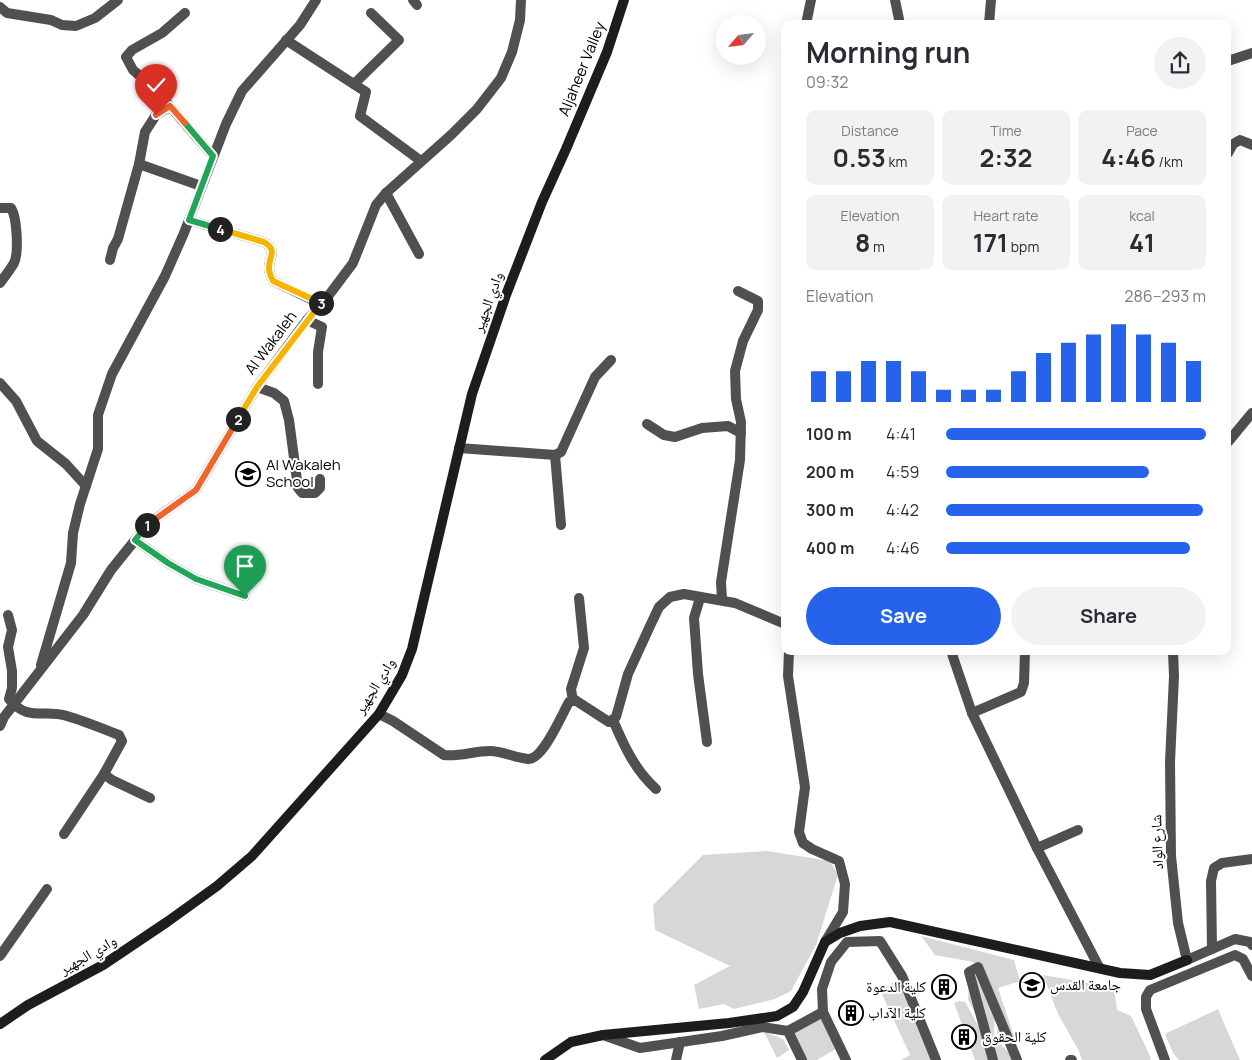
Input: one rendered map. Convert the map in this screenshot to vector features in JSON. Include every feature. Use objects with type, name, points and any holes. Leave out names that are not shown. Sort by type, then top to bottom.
[{"type":"street","points":[[0,7],[7,13],[51,20],[62,25],[76,26],[95,18],[118,0]]},
{"type":"street","points":[[39,671],[71,563],[73,533],[98,449],[98,415],[112,374],[165,276],[213,156],[242,91],[300,24],[316,0]]},
{"type":"street","name":"Al Wakaleh","points":[[0,726],[4,717],[83,615],[111,570],[148,524],[196,490],[257,387],[307,320],[354,262],[376,205],[386,193],[477,109],[501,78],[512,52],[520,20],[521,0]]},
{"type":"street","name":"Aljaheer Valley","points":[[566,149],[607,52],[624,0]]},
{"type":"street","points":[[807,20],[810,0]]},
{"type":"street","points":[[895,0],[899,20]]},
{"type":"street","points":[[989,20],[991,0]]},
{"type":"street","points":[[185,13],[162,33],[132,50],[126,57],[133,70],[155,89],[213,156]]},
{"type":"street","points":[[354,84],[399,40],[370,13]]},
{"type":"street","points":[[286,40],[366,92],[360,116],[421,162]]},
{"type":"street","points":[[1231,60],[1252,53]]},
{"type":"street","points":[[110,260],[118,239],[145,132],[156,115],[170,106]]},
{"type":"street","points":[[1231,148],[1240,140],[1252,145]]},
{"type":"street","name":"وادي الجهير","points":[[0,1024],[28,1005],[103,965],[217,886],[252,856],[378,714],[402,675],[412,649],[472,394],[506,295],[542,202],[566,149]]},
{"type":"street","points":[[138,164],[201,186]]},
{"type":"street","points":[[386,193],[419,254]]},
{"type":"street","points":[[0,208],[10,208],[14,213],[17,227],[15,261],[0,283]]},
{"type":"street","points":[[189,220],[264,242],[270,246],[273,253],[269,269],[273,281],[321,304]]},
{"type":"street","points":[[722,600],[721,582],[740,460],[741,422],[736,399],[735,371],[743,341],[758,310],[758,301],[738,291]]},
{"type":"street","points":[[307,320],[322,327],[318,352],[318,384]]},
{"type":"street","points":[[459,448],[555,455],[561,452],[595,377],[610,360]]},
{"type":"street","points":[[0,383],[16,401],[37,441],[66,464],[86,486]]},
{"type":"street","points":[[257,387],[274,393],[284,401],[289,420],[298,488],[302,493],[315,493],[320,488],[320,479]]},
{"type":"street","points":[[1231,438],[1252,413]]},
{"type":"street","points":[[648,424],[664,436],[675,437],[702,428],[728,426],[741,433]]},
{"type":"street","points":[[555,455],[560,525]]},
{"type":"street","points":[[135,540],[168,563],[196,579],[245,596]]},
{"type":"street","points":[[378,714],[393,721],[444,755],[452,756],[490,751],[506,752],[528,759],[535,757],[543,749],[570,702],[575,700],[610,722],[616,717],[628,674],[660,607],[670,597],[684,594],[700,598],[736,602],[781,622]]},
{"type":"street","points":[[573,701],[571,690],[584,648],[582,615],[578,598]]},
{"type":"street","points":[[700,598],[694,618],[698,674],[707,742]]},
{"type":"street","points":[[8,615],[12,630],[8,648],[12,671],[12,688],[9,699],[13,705],[24,712],[64,715],[119,735],[122,741],[104,774],[64,834]]},
{"type":"street","points":[[545,1060],[571,1042],[603,1035],[728,1023],[777,1016],[793,1008],[804,992],[825,942],[843,912],[845,884],[840,862],[812,850],[803,843],[799,832],[805,787],[788,676],[789,655]]},
{"type":"street","points":[[952,655],[972,713],[1037,848],[1099,967]]},
{"type":"street","points":[[972,713],[1021,692],[1024,683],[1025,655]]},
{"type":"street","name":"شارع الواد","points":[[1174,655],[1170,762],[1171,856],[1178,923],[1187,960]]},
{"type":"street","points":[[613,720],[633,762],[643,777],[656,789]]},
{"type":"street","points":[[104,774],[112,780],[150,798]]},
{"type":"street","points":[[1037,848],[1078,830]]},
{"type":"street","points":[[1212,949],[1211,881],[1214,868],[1222,863],[1252,859]]},
{"type":"street","points":[[0,956],[47,889]]},
{"type":"street","points":[[825,942],[840,932],[860,926],[890,922],[1120,973],[1150,975],[1235,939],[1251,942]]},
{"type":"street","points":[[846,1060],[823,1012],[822,989],[831,962],[847,942],[880,941],[902,976],[936,1060]]},
{"type":"street","points":[[1165,1060],[1146,1009],[1146,997],[1150,990],[1236,955],[1242,959],[1252,976]]},
{"type":"street","points":[[993,1060],[968,972],[978,967],[1017,1060]]},
{"type":"street","points":[[603,1035],[640,1048],[722,1036],[762,1027],[788,1032],[823,1012]]},
{"type":"street","points":[[788,1032],[802,1060]]},
{"type":"street","points":[[676,1060],[680,1042]]},
{"type":"shaded area","points":[[767,851],[830,861],[838,875],[816,945],[791,991],[775,999],[734,1009],[724,1004],[699,1009],[694,985],[730,966],[655,930],[653,905],[703,855]]},
{"type":"shaded area","points":[[921,936],[1014,960],[1020,981],[998,988],[1022,1060],[1019,1060],[997,1035],[999,1011],[978,964],[935,955]]},
{"type":"shaded area","points":[[977,969],[995,1011],[994,1037],[1016,1060],[995,1060],[988,1036],[968,1000],[970,974]]},
{"type":"shaded area","points":[[1043,975],[1114,987],[1117,1010],[1131,1016],[1151,1058],[1150,1060],[1082,1060],[1079,1051],[1058,1014]]},
{"type":"shaded area","points":[[898,980],[935,1060],[901,1060],[910,1055],[880,990]]},
{"type":"shaded area","points":[[959,1001],[965,1002],[985,1038],[991,1060],[975,1060],[954,1003]]},
{"type":"shaded area","points":[[1218,1009],[1240,1060],[1179,1060],[1173,1053],[1165,1034]]},
{"type":"shaded area","points":[[821,1018],[836,1049],[817,1060],[806,1060],[792,1033]]},
{"type":"shaded area","points":[[764,1032],[783,1039],[789,1050],[777,1058]]},
{"type":"place","name":"Al Wakaleh School","points":[[248,474]]},
{"type":"place","name":"جامعة القدس","points":[[1032,985]]},
{"type":"place","name":"كلية الدعوة","points":[[944,987]]},
{"type":"place","name":"كلية الآداب","points":[[851,1013]]},
{"type":"place","name":"كلية الحقوق","points":[[964,1037]]},
{"type":"route","points":[[156,115],[170,106],[213,156],[189,220],[264,242],[270,246],[273,253],[269,269],[273,281],[321,304],[257,387],[196,490],[148,524],[135,540],[168,563],[196,579],[245,596]]}]
